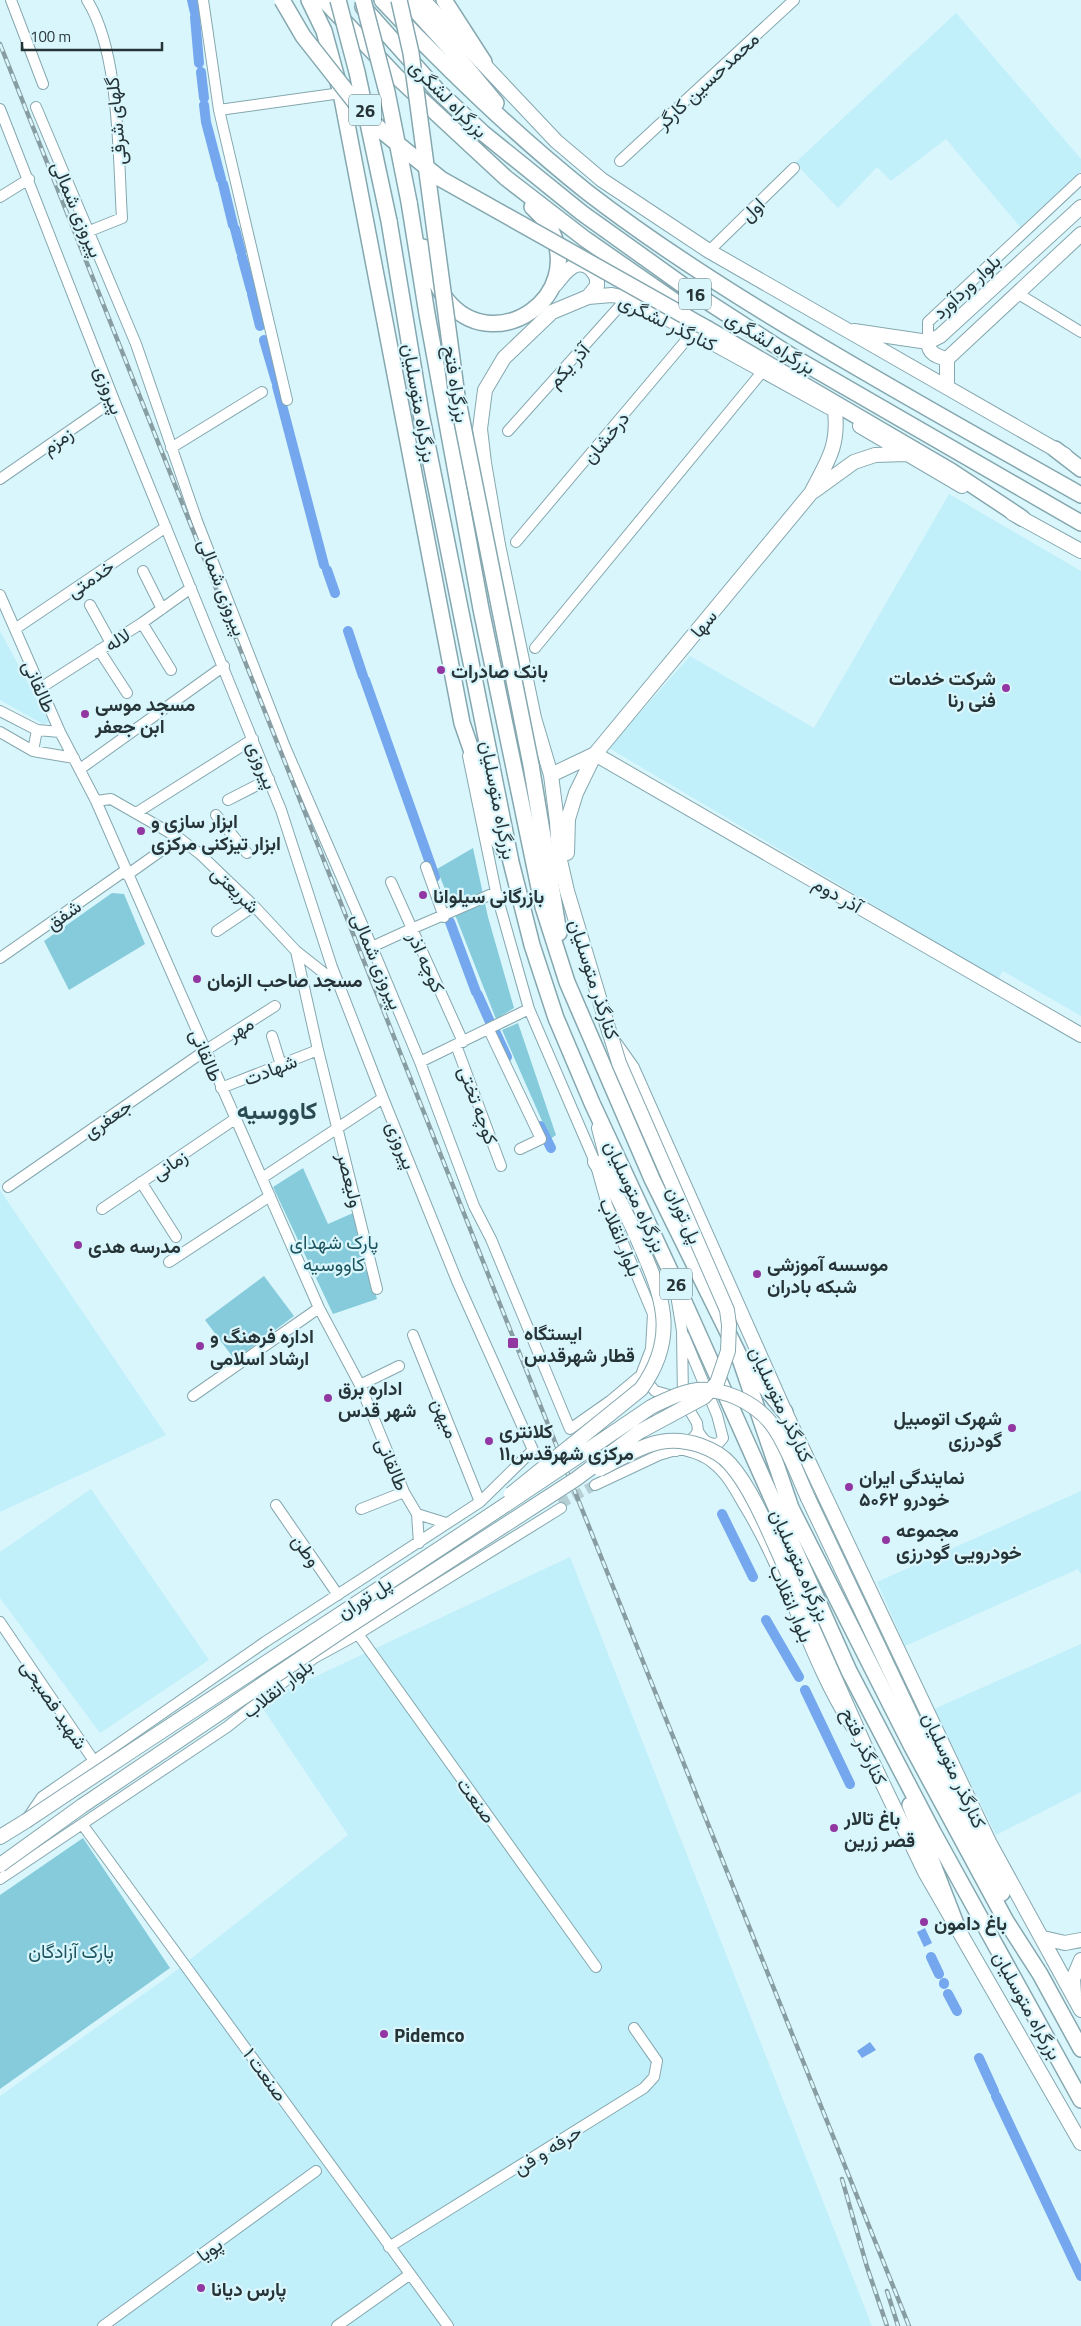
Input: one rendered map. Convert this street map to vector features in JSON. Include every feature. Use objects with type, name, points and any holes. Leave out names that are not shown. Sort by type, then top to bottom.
[{"type":"highway","points":[[282,0],[308,44],[362,111],[383,132],[441,179],[701,330],[951,471],[1022,518]]},
{"type":"highway","points":[[309,0],[324,31],[341,92],[462,724],[482,781],[494,835],[511,862]]},
{"type":"highway","points":[[324,0],[395,75],[506,178],[585,239],[680,305],[701,330]]},
{"type":"highway","name":"بزرگراه متوسلیان","points":[[338,0],[357,72],[389,222],[421,413],[511,862],[532,945],[553,1008],[592,1103],[674,1277],[845,1662],[892,1754],[1081,2100]]},
{"type":"highway","name":"بزرگراه لشگری","points":[[358,0],[438,91],[484,133],[598,224],[691,291],[790,355],[1039,496],[1081,523]]},
{"type":"highway","name":"26","points":[[363,0],[387,92],[409,202]]},
{"type":"highway","name":"بزرگراه لشگری","points":[[382,0],[455,77],[522,136],[588,192],[710,280],[900,393],[1081,495]]},
{"type":"highway","name":"بزرگراه فتح","points":[[399,0],[414,70],[457,396],[532,765],[567,982]]},
{"type":"highway","points":[[406,0],[457,56],[522,136]]},
{"type":"highway","points":[[444,0],[453,7],[484,62]]},
{"type":"highway","points":[[409,202],[433,277],[450,304],[473,320],[490,323],[508,322],[536,309],[551,292],[555,285],[558,255],[552,232],[506,178]]},
{"type":"highway","name":"بزرگراه متوسلیان","points":[[409,202],[427,314],[481,609],[543,907],[567,982],[652,1179],[738,1353],[791,1508],[912,1748],[1006,1921],[1040,1974],[1081,2049]]},
{"type":"highway","points":[[1055,449],[1081,469]]},
{"type":"highway","points":[[738,1353],[785,1412]]},
{"type":"highway","points":[[929,1753],[1029,1944],[1040,1974]]},
{"type":"highway","points":[[892,1754],[956,1924]]},
{"type":"main road","points":[[423,0],[484,62],[556,141],[602,180],[709,251],[1081,464]]},
{"type":"main road","name":"بلوار وردآورد","points":[[928,342],[940,336],[1081,206]]},
{"type":"main road","points":[[947,386],[947,359],[1081,234]]},
{"type":"main road","points":[[555,285],[572,266],[579,264],[588,266],[597,278],[597,286],[588,297]]},
{"type":"main road","name":"کنارگذر لشگری","points":[[551,775],[534,718],[498,545],[483,454],[480,412],[485,390],[504,358],[552,312],[588,297],[612,295],[628,298],[701,330],[762,372],[835,411],[906,454],[1081,551]]},
{"type":"main road","points":[[846,330],[928,342],[929,350],[936,356],[947,359]]},
{"type":"main road","points":[[811,493],[832,450],[837,431],[835,411]]},
{"type":"main road","points":[[811,493],[854,462],[875,455],[906,454]]},
{"type":"main road","name":"سها","points":[[567,891],[568,819],[576,793],[595,754],[811,493]]},
{"type":"main road","name":"سها","points":[[551,775],[595,754]]},
{"type":"main road","name":"آذر دوم","points":[[595,754],[1081,1035]]},
{"type":"main road","points":[[532,765],[559,856]]},
{"type":"main road","name":"کنارگذر متوسلیان","points":[[551,775],[558,822],[559,856],[567,891],[612,1040],[632,1068],[785,1412],[989,1842],[1044,1938],[1078,2005]]},
{"type":"main road","name":"پل توران","points":[[0,1865],[82,1806],[344,1630],[576,1479],[639,1432],[704,1397],[717,1383],[728,1351],[729,1324],[727,1310],[619,1063],[612,1040]]},
{"type":"main road","points":[[592,1103],[616,1194]]},
{"type":"main road","points":[[485,1518],[534,1473],[641,1389],[652,1375],[664,1338],[664,1312],[661,1294],[616,1194],[595,1162]]},
{"type":"main road","name":"پل توران","points":[[26,1821],[530,1490],[652,1407],[673,1396],[692,1391],[717,1392],[737,1398],[750,1404],[772,1424],[929,1753]]},
{"type":"main road","name":"پل توران","points":[[576,1479],[646,1446],[665,1441],[682,1440],[713,1451],[729,1462],[742,1480],[790,1580]]},
{"type":"main road","name":"کنارگذر فتح","points":[[790,1580],[868,1753],[925,1872],[1081,2143]]},
{"type":"main road","points":[[0,1837],[26,1821]]},
{"type":"main road","points":[[1044,1938],[1065,1942],[1081,1940]]},
{"type":"main road","points":[[1078,2005],[1073,1980],[1081,1960]]},
{"type":"street","points":[[11,0],[43,84]]},
{"type":"street","name":"گلهای شرقی","points":[[87,0],[94,11],[109,56],[122,216],[120,220],[87,232]]},
{"type":"street","points":[[203,0],[219,110],[287,400]]},
{"type":"street","name":"محمدحسین کارگر","points":[[620,161],[794,0]]},
{"type":"street","points":[[219,110],[341,92]]},
{"type":"street","name":"پیروزی شمالی","points":[[36,107],[87,232],[136,344],[197,522],[286,748],[420,1062],[474,1206],[491,1240],[580,1451],[683,1399]]},
{"type":"street","name":"پیروزی","points":[[0,109],[3,129],[29,178],[114,400],[269,779],[339,985],[383,1098],[457,1281],[532,1450],[480,1502]]},
{"type":"street","name":"اول","points":[[709,251],[794,168]]},
{"type":"street","points":[[0,197],[29,178]]},
{"type":"street","name":"بلوار وردآورد","points":[[928,342],[928,322],[1081,179]]},
{"type":"street","points":[[1017,293],[1081,332]]},
{"type":"street","name":"آذر یکم","points":[[508,431],[628,298]]},
{"type":"street","name":"درخشان","points":[[516,542],[701,330]]},
{"type":"street","points":[[535,648],[762,372]]},
{"type":"street","points":[[171,448],[262,392]]},
{"type":"street","name":"زمزم","points":[[0,479],[114,400]]},
{"type":"street","name":"خدمتی","points":[[15,628],[166,527]]},
{"type":"street","points":[[142,571],[162,609]]},
{"type":"street","name":"لاله","points":[[42,687],[142,623],[191,588]]},
{"type":"street","name":"طالقانی","points":[[0,595],[42,687],[60,732],[96,802],[319,1308],[360,1385],[404,1492],[417,1514],[419,1543]]},
{"type":"street","points":[[90,605],[111,642]]},
{"type":"street","points":[[142,623],[171,670]]},
{"type":"street","points":[[99,650],[128,693]]},
{"type":"street","points":[[80,769],[224,666]]},
{"type":"street","points":[[0,711],[37,730],[60,732]]},
{"type":"street","name":"بلوار انقلاب","points":[[462,724],[472,782],[496,892],[529,1009],[595,1162],[607,1205],[653,1314],[651,1349],[641,1375]]},
{"type":"street","points":[[33,751],[37,730]]},
{"type":"street","points":[[0,732],[33,751],[74,758]]},
{"type":"street","points":[[136,813],[253,739]]},
{"type":"street","points":[[228,800],[269,779]]},
{"type":"street","name":"شریعتی","points":[[96,802],[111,800],[179,838],[200,854],[254,906],[296,951],[339,985]]},
{"type":"street","points":[[216,815],[247,853]]},
{"type":"street","name":"شفق","points":[[0,958],[179,838]]},
{"type":"street","points":[[426,867],[444,917]]},
{"type":"street","name":"کوچه اذر","points":[[391,882],[460,1044]]},
{"type":"street","points":[[372,947],[412,928],[444,917],[496,892]]},
{"type":"street","points":[[217,930],[254,906]]},
{"type":"street","name":"ولیعصر","points":[[296,951],[318,1050],[377,1289]]},
{"type":"street","name":"مهر","points":[[206,1050],[275,1006]]},
{"type":"street","points":[[420,1062],[529,1009]]},
{"type":"street","points":[[489,1030],[541,1139],[520,1149]]},
{"type":"street","points":[[272,1036],[281,1064]]},
{"type":"street","name":"کوچه تختی","points":[[460,1044],[501,1166]]},
{"type":"street","name":"جعفری","points":[[8,1187],[206,1050]]},
{"type":"street","name":"شهادت","points":[[221,1088],[318,1050]]},
{"type":"street","points":[[262,1178],[383,1098]]},
{"type":"street","name":"زمانی","points":[[102,1208],[236,1119]]},
{"type":"street","points":[[141,1182],[176,1237]]},
{"type":"street","points":[[169,1262],[270,1196]]},
{"type":"street","points":[[674,1277],[682,1331],[683,1399],[697,1423],[698,1431],[704,1440],[711,1444],[718,1444],[722,1438],[717,1416],[682,1331]]},
{"type":"street","points":[[193,1396],[319,1308]]},
{"type":"street","name":"میهن","points":[[413,1335],[480,1502]]},
{"type":"street","points":[[360,1385],[399,1366]]},
{"type":"street","points":[[570,1429],[610,1401],[641,1375],[655,1391],[683,1399]]},
{"type":"street","points":[[596,1488],[679,1449],[694,1437],[698,1431]]},
{"type":"street","name":"بلوار انقلاب","points":[[679,1449],[695,1453],[713,1462],[734,1488],[762,1535],[840,1710],[868,1753]]},
{"type":"street","points":[[361,1508],[404,1492]]},
{"type":"street","points":[[26,1821],[42,1798],[94,1761],[265,1642],[480,1502]]},
{"type":"street","name":"وطن","points":[[276,1505],[338,1595]]},
{"type":"street","name":"بلوار انقلاب","points":[[0,1879],[227,1727],[314,1658],[358,1634],[459,1566],[560,1506]]},
{"type":"street","points":[[417,1514],[446,1523]]},
{"type":"street","points":[[432,1534],[459,1566]]},
{"type":"street","name":"شهید فصیحی","points":[[0,1622],[94,1761]]},
{"type":"street","points":[[290,1627],[314,1658]]},
{"type":"street","name":"صنعت","points":[[358,1634],[596,1967]]},
{"type":"street","name":"صنعت ۱","points":[[82,1824],[285,2100],[388,2247],[448,2326]]},
{"type":"street","name":"حرفه و فن","points":[[388,2247],[644,2088],[654,2077],[656,2061],[634,2028]]},
{"type":"street","name":"پویا","points":[[103,2326],[316,2172]]},
{"type":"street","points":[[338,2326],[409,2275]]},
{"type":"shaded area","points":[[956,13],[1081,159],[1081,171],[1020,227],[946,139],[891,181],[877,167],[838,208],[795,163]]},
{"type":"shaded area","points":[[949,494],[1081,571],[1081,1016],[1003,971],[998,979],[609,748],[690,656],[814,728]]},
{"type":"shaded area","points":[[0,631],[49,722],[43,724],[0,700]]},
{"type":"shaded area","points":[[0,1190],[166,1435],[0,1512]]},
{"type":"shaded area","points":[[91,1489],[209,1660],[100,1733],[0,1598],[0,1552]]},
{"type":"shaded area","points":[[1081,1491],[1081,1574],[1078,1569],[905,1646],[877,1582]]},
{"type":"shaded area","points":[[570,1557],[872,2326],[0,2326],[0,2096],[169,1976],[348,1835],[259,1703]]},
{"type":"shaded area","points":[[1081,1644],[1081,1792],[996,1835],[934,1709]]},
{"type":"green space","points":[[473,848],[488,917],[514,1008],[496,1019],[437,869]]},
{"type":"green space","points":[[112,893],[124,894],[145,944],[69,990],[44,941]]},
{"type":"green space","points":[[518,1023],[556,1135],[550,1139],[502,1030]]},
{"type":"green space","name":"پارک شهدای کاووسیه","points":[[303,1168],[328,1224],[353,1213],[377,1299],[333,1314],[273,1187]]},
{"type":"green space","points":[[264,1276],[294,1316],[235,1360],[205,1320]]},
{"type":"green space","name":"پارک آزادگان","points":[[83,1838],[170,1968],[0,2089],[0,1895]]},
{"type":"water","points":[[925,1928],[932,1943],[924,1947],[917,1932]]},
{"type":"water","points":[[870,2042],[876,2050],[862,2058],[857,2051]]},
{"type":"waterway","points":[[192,0],[195,13]]},
{"type":"waterway","points":[[195,17],[199,63]]},
{"type":"waterway","points":[[201,72],[204,98]]},
{"type":"waterway","points":[[204,105],[206,122],[221,179]]},
{"type":"waterway","points":[[223,184],[233,225]]},
{"type":"waterway","points":[[235,229],[241,252]]},
{"type":"waterway","points":[[242,257],[251,290]]},
{"type":"waterway","points":[[252,294],[260,326]]},
{"type":"waterway","points":[[264,340],[276,381]]},
{"type":"waterway","points":[[277,386],[324,565]]},
{"type":"waterway","points":[[327,570],[335,593]]},
{"type":"waterway","points":[[348,631],[363,676]]},
{"type":"waterway","points":[[365,680],[435,877]]},
{"type":"waterway","points":[[450,922],[476,992]]},
{"type":"waterway","points":[[478,995],[490,1022]]},
{"type":"waterway","points":[[495,1031],[507,1057]]},
{"type":"waterway","points":[[540,1126],[551,1148]]},
{"type":"waterway","points":[[722,1514],[753,1577]]},
{"type":"waterway","points":[[766,1620],[799,1677]]},
{"type":"waterway","points":[[805,1690],[850,1784]]},
{"type":"waterway","points":[[931,1957],[939,1974]]},
{"type":"waterway","points":[[948,1994],[957,2011]]},
{"type":"waterway","points":[[979,2058],[994,2091]]},
{"type":"waterway","points":[[996,2096],[1081,2276]]},
{"type":"tunnel","points":[[560,1504],[595,1485]]},
{"type":"railway","points":[[0,44],[511,1332],[909,2326]]},
{"type":"railway","points":[[842,2179],[867,2267],[887,2326]]},
{"type":"railway","points":[[887,2291],[898,2326]]},
{"type":"place","name":"بانک صادرات","points":[[441,670]]},
{"type":"place","name":"شرکت خدمات فنی رنا","points":[[1006,688]]},
{"type":"place","name":"مسجد موسی ابن جعفر","points":[[85,714]]},
{"type":"place","name":"ابزار سازی و ابزار تیزکنی مرکزی","points":[[141,831]]},
{"type":"place","name":"بازرگانی سیلوانا","points":[[423,895]]},
{"type":"place","name":"مسجد صاحب الزمان","points":[[197,979]]},
{"type":"place","name":"مدرسه هدی","points":[[78,1245]]},
{"type":"place","name":"موسسه آموزشی شبکه بادران","points":[[757,1274]]},
{"type":"place","name":"ایستگاه قطار شهرقدس","points":[[513,1343]]},
{"type":"place","name":"اداره فرهنگ و ارشاد اسلامی","points":[[200,1346]]},
{"type":"place","name":"اداره برق شهر قدس","points":[[328,1398]]},
{"type":"place","name":"شهرک اتومبیل گودرزی","points":[[1012,1428]]},
{"type":"place","name":"کلانتری ۱۱مرکزی شهرقدس","points":[[489,1441]]},
{"type":"place","name":"نمایندگی ایران خودرو ۵۰۶۲","points":[[849,1487]]},
{"type":"place","name":"مجموعه خودرویی گودرزی","points":[[886,1540]]},
{"type":"place","name":"باغ تالار قصر زرین","points":[[834,1828]]},
{"type":"place","name":"باغ دامون","points":[[924,1922]]},
{"type":"place","name":"Pidemco","points":[[384,2034]]},
{"type":"place","name":"پارس دیانا","points":[[201,2288]]},
{"type":"district","name":"کاووسیه","points":[[277,1110]]}]
